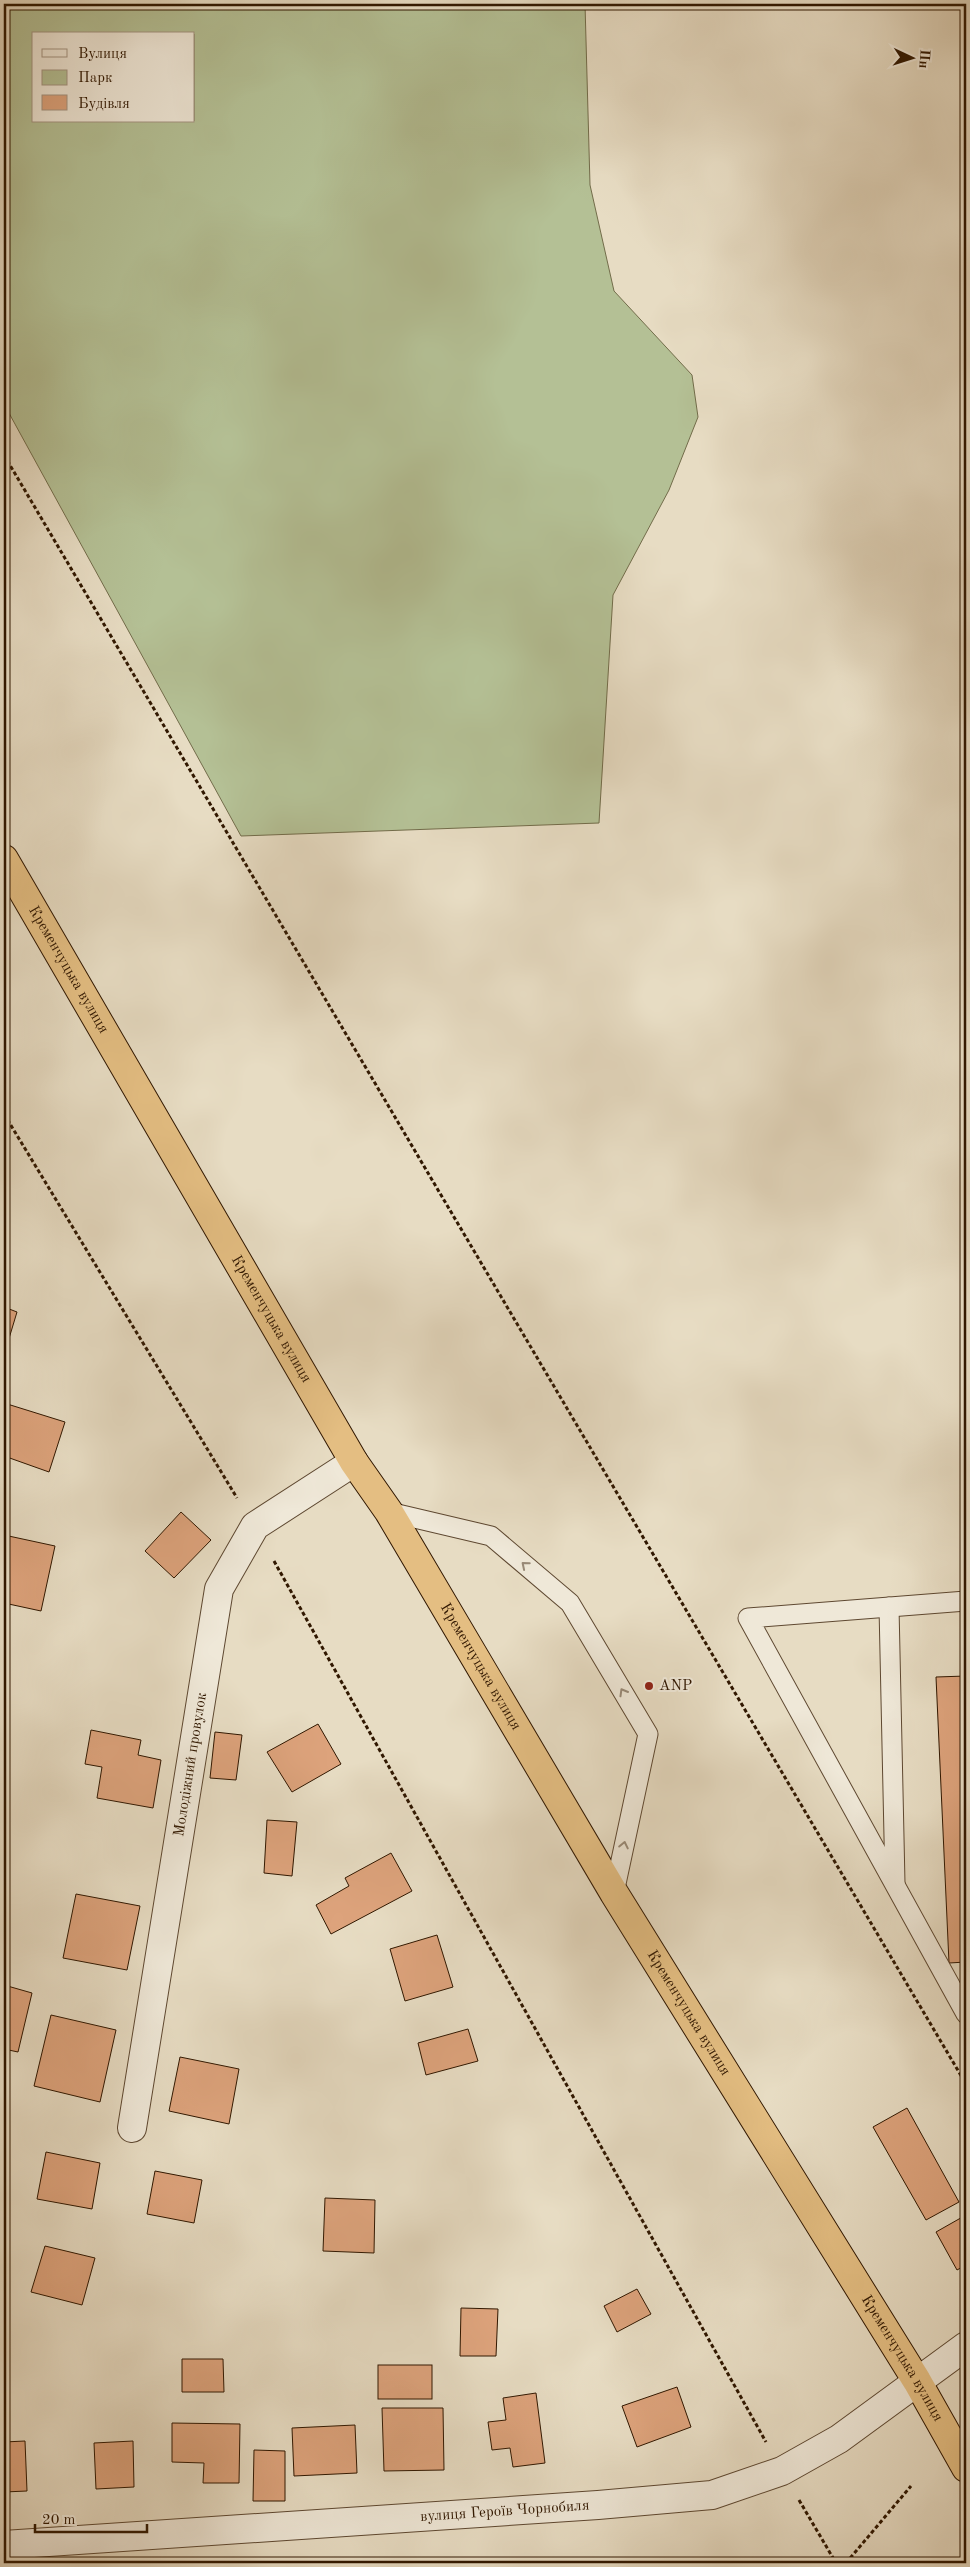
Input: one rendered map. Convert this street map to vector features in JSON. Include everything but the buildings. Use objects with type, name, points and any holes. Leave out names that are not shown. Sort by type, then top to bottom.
[{"type":"highway","name":"Кременчуцька вулиця","points":[[4,859],[354,1462],[389,1512],[614,1893],[917,2382],[966,2468]]},
{"type":"street","name":"Молодіжний провулок","points":[[132,2128],[219,1590],[255,1526],[354,1462]]},
{"type":"street","name":"вулиця Героїв Чорнобиля","points":[[4,2545],[598,2505],[712,2495],[782,2471],[839,2439],[966,2346]]},
{"type":"lane","points":[[389,1512],[491,1536],[570,1604],[616,1679],[648,1734],[614,1893]]},
{"type":"lane","points":[[966,1601],[748,1618],[966,2014]]},
{"type":"lane","points":[[888,1607],[895,1886]]},
{"type":"path","points":[[4,455],[966,2084]]},
{"type":"path","points":[[4,1114],[255,1526],[782,2471],[836,2563]]},
{"type":"path","points":[[846,2563],[911,2486]]},
{"type":"green space","points":[[4,4],[585,4],[590,185],[614,291],[692,375],[698,417],[669,490],[613,595],[599,823],[241,836],[4,404]]},
{"type":"place","name":"ANP","points":[[649,1686]]}]
